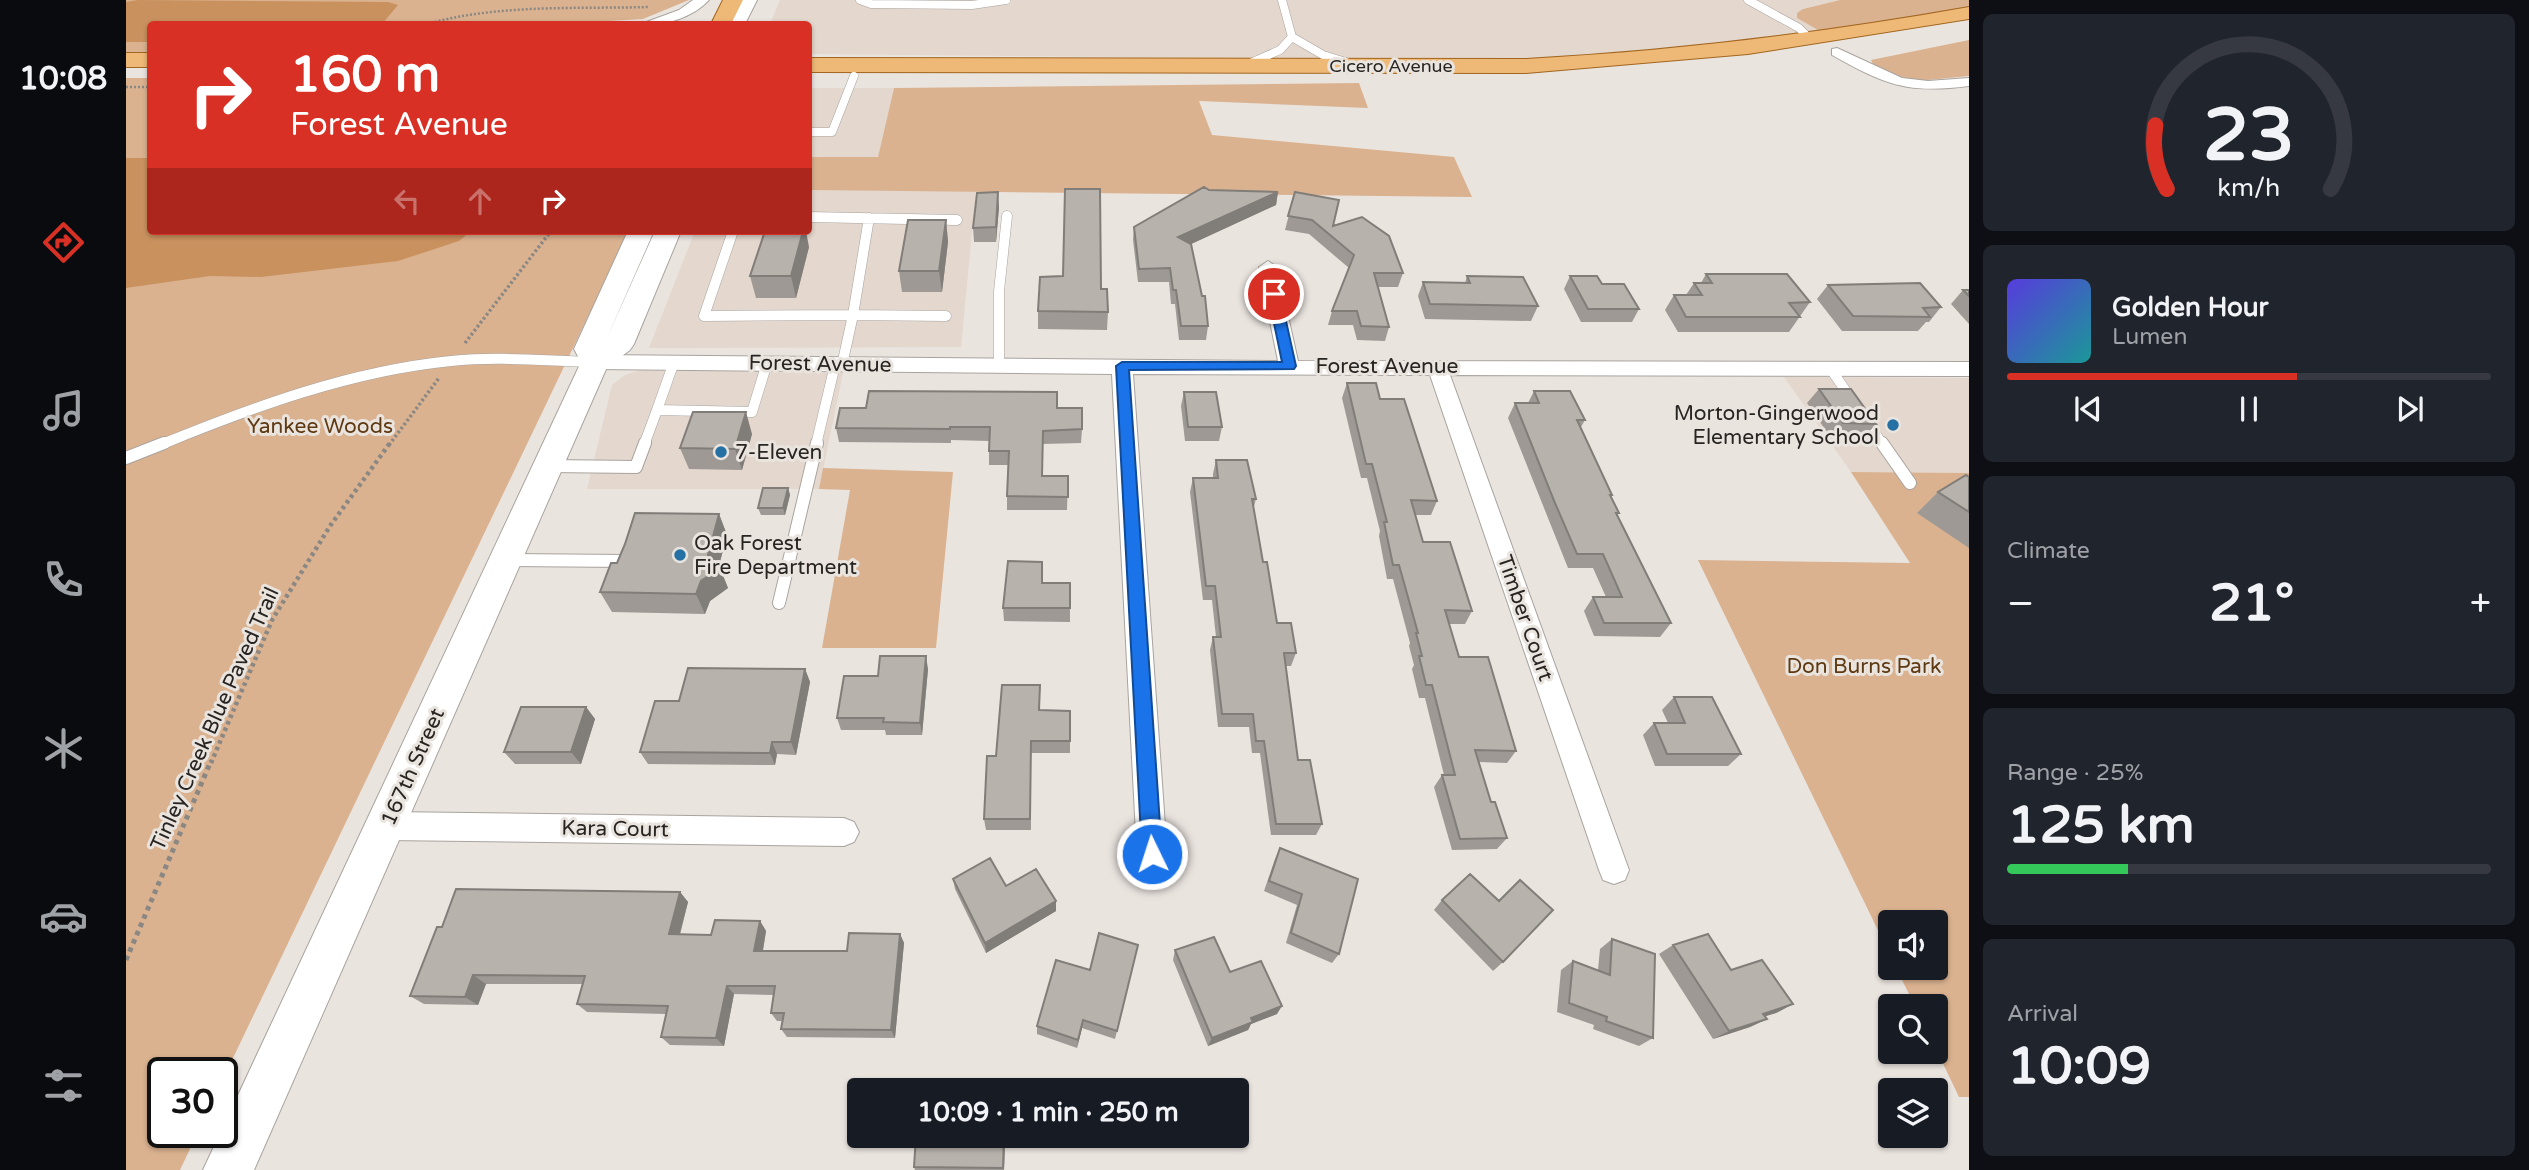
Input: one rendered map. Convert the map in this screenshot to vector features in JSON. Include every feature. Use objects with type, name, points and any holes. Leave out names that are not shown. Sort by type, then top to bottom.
[{"type":"main road","points":[[722,21],[733,0]]},
{"type":"main road","points":[[739,21],[759,4]]},
{"type":"main road","name":"Cicero Avenue","points":[[812,65],[1526,66],[1630,61],[1969,13]]},
{"type":"main road","name":"Cicero Avenue","points":[[812,76],[1644,73],[1837,52],[1969,32]]},
{"type":"main road","points":[[1810,37],[1837,52]]},
{"type":"main road","points":[[812,57],[883,66]]},
{"type":"main road","points":[[126,60],[147,60]]},
{"type":"main road","points":[[126,73],[147,74]]},
{"type":"main road","name":"167th Street","points":[[595,362],[588,349],[639,235]]},
{"type":"main road","name":"167th Street","points":[[228,1170],[595,362],[620,344],[666,235]]},
{"type":"street","points":[[658,21],[684,13],[702,0]]},
{"type":"street","points":[[1837,52],[1880,76],[1906,85],[1928,88],[1969,82]]},
{"type":"street","points":[[1268,267],[1289,366]]},
{"type":"street","name":"Forest Avenue","points":[[595,362],[999,367],[1969,369]]},
{"type":"street","points":[[1122,366],[1152,854]]},
{"type":"street","name":"Timber Court","points":[[1437,366],[1614,870]]},
{"type":"street","name":"Kara Court","points":[[386,826],[844,832]]},
{"type":"lane","points":[[860,0],[871,4],[972,5],[1006,0]]},
{"type":"lane","points":[[1282,0],[1292,37],[1323,55],[1359,66]]},
{"type":"lane","points":[[1748,0],[1777,16],[1779,23],[1796,33],[1810,37]]},
{"type":"lane","points":[[1244,66],[1280,50],[1292,37]]},
{"type":"lane","points":[[812,132],[832,132],[854,76]]},
{"type":"lane","points":[[999,367],[999,291],[1007,216]]},
{"type":"lane","points":[[812,217],[957,220]]},
{"type":"lane","points":[[779,603],[828,387],[838,365],[853,315],[869,218]]},
{"type":"lane","points":[[732,235],[704,316],[946,316]]},
{"type":"lane","points":[[126,458],[251,408],[350,379],[452,361],[595,362]]},
{"type":"lane","points":[[549,466],[636,467],[674,362]]},
{"type":"lane","points":[[657,410],[752,412],[767,363]]},
{"type":"lane","points":[[1829,369],[1910,483]]},
{"type":"lane","points":[[506,560],[628,561]]},
{"type":"path","points":[[438,21],[455,16],[508,10],[652,7]]},
{"type":"path","points":[[126,87],[147,87]]},
{"type":"path","name":"Tinley Creek Blue Paved Trail","points":[[126,960],[272,620],[294,580],[340,511],[548,235]]},
{"type":"shaded area","points":[[780,0],[1840,0],[1803,9],[1831,33],[1562,58],[1434,60],[812,54],[812,21],[771,21]]},
{"type":"shaded area","points":[[126,2],[388,2],[398,5],[385,21],[147,21],[147,42],[126,42]]},
{"type":"shaded area","points":[[812,88],[894,88],[878,157],[812,157]]},
{"type":"shaded area","points":[[126,158],[147,158],[147,235],[466,235],[459,241],[398,261],[261,277],[210,276],[126,288]]},
{"type":"shaded area","points":[[812,189],[976,190],[961,347],[649,348],[693,235],[812,235]]},
{"type":"shaded area","points":[[640,370],[843,373],[819,489],[587,489],[612,385],[625,375]]},
{"type":"shaded area","name":"Morton-Gingerwood Elementary School","points":[[1784,377],[1969,378],[1969,473],[1851,472]]},
{"type":"green space","points":[[126,0],[689,0],[643,19],[608,21],[147,21],[147,56],[126,55]]},
{"type":"green space","points":[[1840,0],[1969,0],[1969,9],[1831,33],[1818,30],[1797,18],[1797,13],[1803,9]]},
{"type":"green space","points":[[1969,40],[1969,76],[1917,81],[1876,70],[1871,60]]},
{"type":"green space","name":"Yankee Woods","points":[[126,78],[147,78],[147,235],[627,235],[233,1057],[147,1057],[147,1148],[190,1148],[180,1170],[126,1170]]},
{"type":"green space","points":[[1359,83],[1368,108],[1199,101],[1212,135],[1454,157],[1472,197],[812,190],[812,157],[878,157],[894,88]]},
{"type":"green space","points":[[823,468],[953,472],[936,648],[822,648],[850,490],[819,489]]},
{"type":"green space","name":"Don Burns Park","points":[[1851,472],[1969,473],[1969,1097],[1959,1097],[1943,1064],[1948,1064],[1948,994],[1909,994],[1902,980],[1948,980],[1948,910],[1878,910],[1878,930],[1698,560],[1910,563]]},
{"type":"building","points":[[1204,187],[1209,190],[1278,192],[1178,237],[1191,244],[1202,296],[1205,296],[1208,326],[1181,326],[1170,268],[1139,269],[1134,227]]},
{"type":"building","points":[[1065,189],[1100,189],[1101,289],[1107,289],[1108,312],[1038,311],[1040,277],[1063,276]]},
{"type":"building","points":[[998,192],[996,227],[973,228],[977,193]]},
{"type":"building","points":[[1295,192],[1339,200],[1333,226],[1362,217],[1389,236],[1403,273],[1374,273],[1389,327],[1361,326],[1357,311],[1332,311],[1354,255],[1312,220],[1288,216]]},
{"type":"building","points":[[908,220],[946,220],[939,271],[899,271]]},
{"type":"building","points":[[764,235],[802,235],[791,276],[750,276]]},
{"type":"building","points":[[1706,274],[1787,274],[1810,302],[1789,303],[1800,317],[1686,317],[1674,295],[1702,295],[1694,283],[1712,283]]},
{"type":"building","points":[[1467,276],[1523,277],[1538,306],[1430,304],[1423,282],[1470,283]]},
{"type":"building","points":[[1570,276],[1597,276],[1602,284],[1624,284],[1639,309],[1588,309]]},
{"type":"building","points":[[1920,283],[1941,307],[1923,308],[1930,317],[1853,316],[1828,285]]},
{"type":"building","points":[[1347,383],[1376,383],[1380,399],[1404,399],[1437,501],[1411,500],[1423,542],[1450,542],[1472,611],[1445,610],[1459,657],[1488,657],[1516,751],[1475,750],[1491,802],[1495,802],[1507,838],[1460,839],[1442,775],[1455,775],[1432,685],[1426,685],[1419,656],[1422,656],[1418,633],[1399,565],[1393,565],[1384,522],[1387,522],[1372,464],[1366,464]]},
{"type":"building","points":[[1819,389],[1851,389],[1876,424],[1843,423]]},
{"type":"building","points":[[869,391],[1057,392],[1057,408],[1082,408],[1082,429],[1043,431],[1042,476],[1068,476],[1068,497],[1007,496],[1009,451],[989,451],[990,427],[836,428],[840,408],[866,408]]},
{"type":"building","points":[[1534,391],[1570,391],[1585,420],[1577,420],[1612,495],[1619,513],[1616,513],[1671,623],[1604,623],[1593,597],[1622,597],[1603,554],[1577,554],[1555,503],[1515,403],[1539,403]]},
{"type":"building","points":[[1184,392],[1216,392],[1222,427],[1188,427]]},
{"type":"building","points":[[693,412],[746,412],[735,449],[680,448]]},
{"type":"building","points":[[1216,460],[1247,460],[1256,499],[1252,499],[1263,562],[1267,562],[1277,623],[1291,623],[1296,653],[1284,653],[1298,760],[1310,760],[1322,824],[1276,824],[1264,741],[1256,741],[1253,714],[1222,714],[1213,637],[1221,637],[1215,586],[1206,586],[1193,478],[1218,478]]},
{"type":"building","points":[[1966,475],[1969,477],[1969,512],[1938,492]]},
{"type":"building","points":[[763,488],[788,488],[783,508],[758,508]]},
{"type":"building","name":"Oak Forest Fire Department","points":[[635,513],[719,514],[708,555],[720,568],[701,581],[696,594],[600,592],[611,563],[617,563]]},
{"type":"building","points":[[1008,561],[1042,562],[1042,583],[1070,583],[1070,608],[1003,608]]},
{"type":"building","points":[[880,656],[926,656],[920,723],[883,722],[884,718],[837,718],[844,676],[878,676]]},
{"type":"building","points":[[688,668],[805,669],[791,742],[772,742],[770,753],[640,752],[655,701],[679,701]]},
{"type":"building","points":[[1002,685],[1040,685],[1039,710],[1070,711],[1070,741],[1031,741],[1030,819],[984,819],[987,756],[996,756]]},
{"type":"building","points":[[1674,697],[1712,697],[1741,754],[1667,754],[1654,723],[1685,723]]},
{"type":"building","points":[[521,707],[586,707],[571,752],[504,752]]},
{"type":"building","points":[[1280,848],[1358,879],[1339,954],[1291,933],[1302,894],[1269,881]]},
{"type":"building","points":[[990,858],[1006,886],[1036,869],[1056,901],[985,943],[953,879]]},
{"type":"building","points":[[1470,874],[1499,901],[1520,880],[1553,910],[1503,962],[1442,900]]},
{"type":"building","points":[[456,889],[680,892],[669,934],[711,935],[715,920],[760,921],[754,951],[847,951],[849,933],[900,934],[891,1030],[781,1029],[784,1013],[771,1013],[775,986],[727,986],[716,1038],[661,1037],[668,1006],[577,1004],[585,976],[473,975],[465,997],[410,996],[437,927],[442,927]]},
{"type":"building","points":[[1099,933],[1138,945],[1117,1031],[1083,1020],[1078,1040],[1037,1026],[1056,960],[1090,970]]},
{"type":"building","points":[[1708,934],[1731,970],[1762,960],[1793,1004],[1763,1014],[1767,1019],[1729,1031],[1673,945]]},
{"type":"building","points":[[1214,937],[1230,972],[1261,961],[1282,1006],[1251,1018],[1253,1022],[1212,1038],[1175,950]]},
{"type":"building","points":[[1612,939],[1655,954],[1653,1038],[1606,1021],[1607,1017],[1569,1003],[1573,961],[1610,975]]},
{"type":"building","points":[[915,1148],[1004,1148],[1003,1168],[914,1167]]},
{"type":"place","name":"Morton-Gingerwood Elementary School","points":[[1893,425]]},
{"type":"place","name":"7-Eleven","points":[[721,452]]},
{"type":"place","name":"Oak Forest Fire Department","points":[[680,555]]},
{"type":"route","points":[[1152,854],[1122,366],[1289,366],[1274,294]]}]
